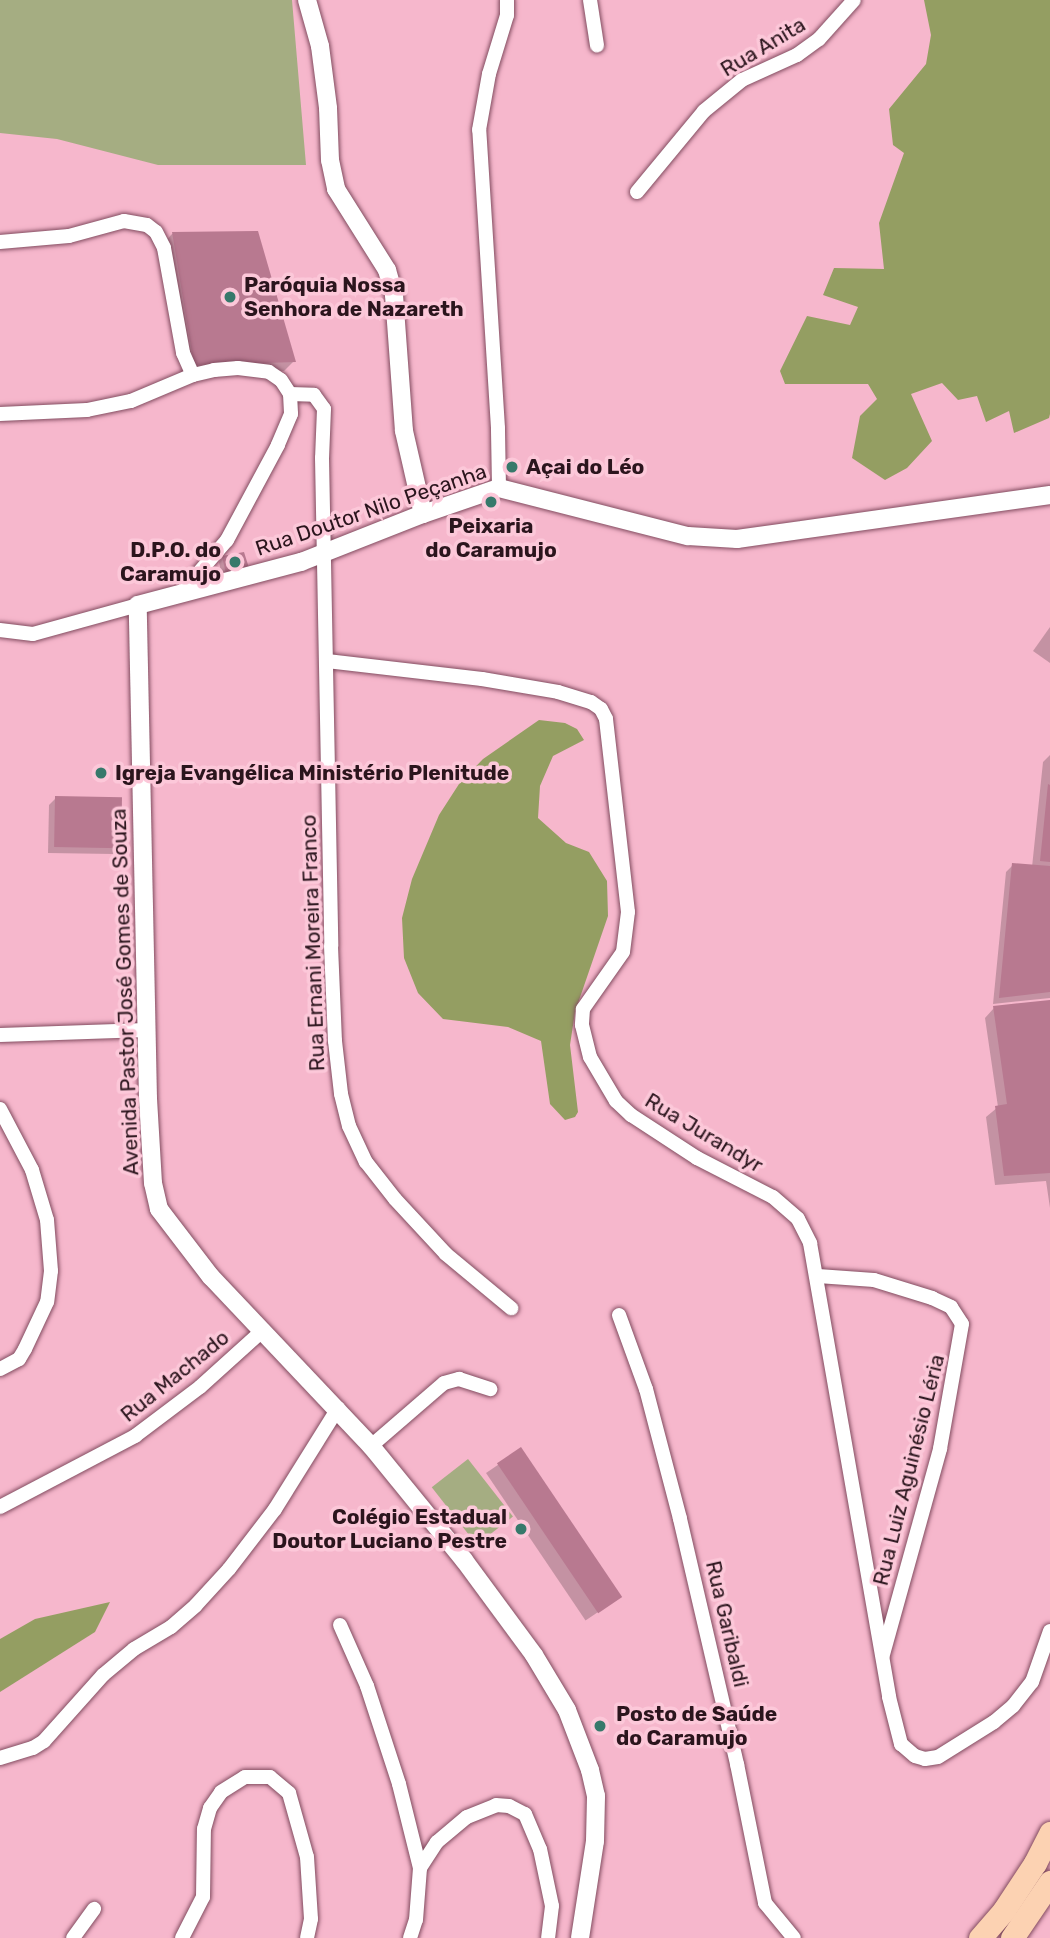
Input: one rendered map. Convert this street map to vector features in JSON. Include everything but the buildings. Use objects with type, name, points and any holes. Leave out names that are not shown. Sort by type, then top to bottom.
[{"type":"highway","points":[[980,1938],[1010,1901],[1050,1833]]},
{"type":"highway","points":[[1012,1938],[1050,1882]]},
{"type":"street","points":[[307,0],[320,46],[328,108],[330,160],[336,189],[387,270],[394,295],[404,431],[423,514]]},
{"type":"street","points":[[499,488],[498,415],[479,130],[489,74],[507,15],[507,0]]},
{"type":"street","points":[[590,0],[597,45]]},
{"type":"street","name":"Rua Anita","points":[[637,192],[704,111],[742,80],[797,55],[819,39],[854,0]]},
{"type":"street","points":[[0,242],[69,236],[124,221],[137,222],[156,232],[164,248],[183,354],[193,375]]},
{"type":"street","points":[[0,414],[87,410],[131,401],[193,375],[238,368],[269,372],[281,380],[290,394],[291,414],[227,540],[182,592]]},
{"type":"street","points":[[290,394],[314,395],[324,409],[324,554]]},
{"type":"street","name":"Rua Doutor Nilo Peçanha","points":[[0,630],[33,634],[324,554],[423,514],[499,488],[688,536],[737,539],[1050,495]]},
{"type":"street","name":"Rua Ernani Moreira Franco","points":[[324,554],[335,1041],[341,1094],[349,1126],[366,1162],[395,1199],[446,1254],[511,1308]]},
{"type":"street","name":"Avenida Pastor José Gomes de Souza","points":[[138,605],[146,1030],[153,1183],[159,1209],[211,1277],[338,1408],[371,1446],[472,1571],[534,1655],[568,1710],[590,1770],[596,1796],[595,1841],[580,1938]]},
{"type":"street","name":"Rua Jurandyr","points":[[327,661],[482,678],[545,689],[591,702],[601,709],[606,719],[628,924],[623,953],[583,1009],[582,1025],[590,1057],[616,1101],[631,1115],[697,1158],[774,1197],[793,1214],[810,1243],[818,1276],[882,1657],[901,1744],[915,1756],[925,1759],[937,1757],[963,1744],[1013,1706],[1032,1682],[1050,1631]]},
{"type":"street","points":[[0,1035],[146,1030]]},
{"type":"street","points":[[0,1109],[32,1170],[47,1220],[51,1271],[47,1302],[25,1349],[19,1359],[0,1369]]},
{"type":"street","name":"Rua Luiz Aguinésio Léria","points":[[818,1276],[874,1280],[932,1298],[951,1307],[962,1324],[940,1449],[882,1657]]},
{"type":"street","name":"Rua Garibaldi","points":[[619,1315],[646,1388],[674,1494],[737,1764],[765,1903],[793,1938]]},
{"type":"street","name":"Rua Machado","points":[[0,1507],[135,1436],[200,1387],[262,1331]]},
{"type":"street","points":[[371,1446],[444,1383],[459,1379],[490,1389]]},
{"type":"street","points":[[0,1758],[33,1748],[44,1741],[103,1675],[134,1649],[171,1627],[196,1605],[229,1569],[275,1509],[338,1408]]},
{"type":"street","points":[[340,1625],[368,1686],[420,1868],[416,1920],[410,1938]]},
{"type":"street","points":[[181,1938],[203,1897],[204,1829],[210,1808],[221,1792],[245,1776],[270,1776],[289,1793],[307,1857],[312,1919],[307,1938]]},
{"type":"street","points":[[420,1868],[437,1843],[467,1817],[496,1805],[509,1806],[525,1814],[540,1849],[552,1906],[548,1938]]},
{"type":"street","points":[[73,1938],[94,1909]]},
{"type":"green space","points":[[0,0],[292,0],[306,165],[158,165],[57,139],[0,133]]},
{"type":"green space","points":[[924,0],[1050,0],[1050,414],[1049,418],[1014,433],[1009,411],[986,422],[977,396],[958,400],[942,383],[911,394],[932,441],[907,468],[885,480],[852,458],[860,416],[877,399],[868,384],[785,384],[780,371],[807,316],[850,325],[858,307],[823,295],[834,268],[884,269],[879,223],[904,153],[893,145],[889,109],[926,64],[931,35]]},
{"type":"green space","points":[[539,720],[565,723],[577,729],[584,740],[553,756],[540,786],[538,818],[566,843],[589,852],[607,881],[608,916],[575,1012],[570,1045],[578,1112],[575,1117],[565,1120],[550,1104],[541,1041],[508,1027],[443,1019],[418,993],[404,958],[402,918],[412,879],[439,815],[459,784],[483,759]]},
{"type":"green space","points":[[468,1459],[513,1517],[477,1545],[432,1487]]},
{"type":"green space","points":[[110,1602],[95,1632],[0,1692],[0,1639],[35,1619]]},
{"type":"place","name":"Paróquia Nossa Senhora de Nazareth","points":[[230,297]]},
{"type":"place","name":"Açai do Léo","points":[[512,467]]},
{"type":"place","name":"Peixaria do Caramujo","points":[[491,502]]},
{"type":"place","name":"D.P.O. do Caramujo","points":[[235,562]]},
{"type":"place","name":"Igreja Evangélica Ministério Plenitude","points":[[101,773]]},
{"type":"place","name":"Colégio Estadual Doutor Luciano Pestre","points":[[521,1529]]},
{"type":"place","name":"Posto de Saúde do Caramujo","points":[[600,1726]]}]
